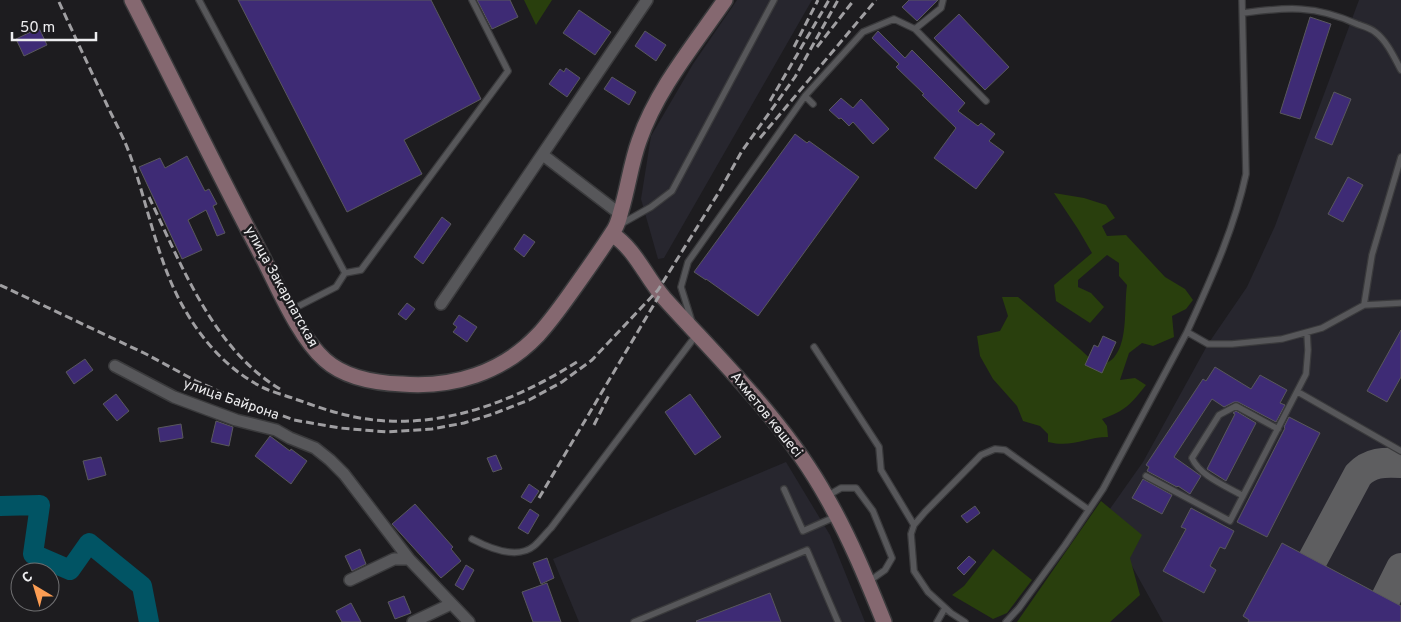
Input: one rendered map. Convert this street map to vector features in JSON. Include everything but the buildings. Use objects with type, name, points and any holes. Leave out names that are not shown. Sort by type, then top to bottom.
[{"type":"street","name":"улица Закарпатская","points":[[132,0],[211,159],[291,310],[315,350],[336,368],[353,376],[373,381],[416,386],[463,380],[504,362],[522,350],[536,336],[585,274],[616,225],[638,142],[652,108],[724,0]]},
{"type":"street","points":[[441,304],[647,0]]},
{"type":"street","points":[[543,155],[616,225]]},
{"type":"street","name":"Ахметов көшесі","points":[[616,225],[660,293],[764,408],[827,496],[860,561],[884,622]]},
{"type":"street","name":"улица Байрона","points":[[115,366],[174,397],[236,420],[276,430],[315,448],[344,474],[409,558],[469,622]]},
{"type":"street","points":[[350,580],[394,558],[409,558]]},
{"type":"street","points":[[413,622],[451,604]]},
{"type":"lane","points":[[199,0],[345,274]]},
{"type":"lane","points":[[291,310],[336,288],[345,274],[361,270],[508,71],[472,0]]},
{"type":"lane","points":[[616,225],[651,207],[672,191],[774,0]]},
{"type":"lane","points":[[915,29],[941,8],[943,0]]},
{"type":"lane","points":[[1006,622],[1025,600],[1102,489],[1187,332],[1224,250],[1242,195],[1246,174],[1242,0]]},
{"type":"lane","points":[[1243,13],[1281,8],[1308,9],[1341,16],[1374,32],[1385,43],[1401,70]]},
{"type":"lane","points":[[472,539],[489,548],[517,553],[532,547],[550,528],[696,332],[681,287],[688,262],[805,96],[863,32],[894,19],[915,29],[986,101]]},
{"type":"lane","points":[[805,96],[813,104]]},
{"type":"lane","points":[[1364,305],[1372,255],[1401,157]]},
{"type":"lane","points":[[1187,332],[1208,344],[1232,344],[1282,339],[1322,328],[1364,305],[1401,303]]},
{"type":"lane","points":[[1146,476],[1230,522],[1306,374],[1307,333]]},
{"type":"lane","points":[[814,347],[879,447],[881,470],[914,525]]},
{"type":"lane","points":[[1298,392],[1401,451]]},
{"type":"lane","points":[[1243,496],[1204,473],[1194,463],[1192,458],[1219,415],[1236,406],[1278,429]]},
{"type":"lane","points":[[965,622],[945,608],[928,592],[914,571],[911,534],[914,525],[925,512],[981,455],[995,449],[1005,450],[1089,510]]},
{"type":"lane","points":[[827,496],[841,488],[856,488],[872,511],[892,558],[885,570],[868,582]]},
{"type":"lane","points":[[784,489],[803,531],[837,516]]},
{"type":"lane","points":[[634,622],[807,550],[838,622]]},
{"type":"lane","points":[[937,622],[945,608]]},
{"type":"shaded area","points":[[737,0],[812,0],[664,258],[658,259],[641,199],[651,136],[693,64]]},
{"type":"shaded area","points":[[1359,0],[1401,0],[1401,622],[1163,622],[1132,566],[1100,523],[1143,462],[1208,344],[1247,287],[1275,226]]},
{"type":"shaded area","points":[[786,462],[830,535],[865,622],[579,622],[553,559]]},
{"type":"green space","points":[[524,0],[552,0],[536,25]]},
{"type":"green space","points":[[1054,193],[1084,198],[1106,205],[1115,218],[1102,226],[1107,236],[1126,235],[1165,277],[1185,289],[1193,300],[1186,309],[1172,316],[1174,337],[1153,346],[1142,343],[1129,353],[1120,380],[1135,378],[1146,385],[1127,406],[1102,419],[1107,426],[1108,437],[1065,444],[1048,442],[1048,434],[1040,426],[1023,421],[1017,406],[993,379],[980,356],[977,336],[1000,331],[1008,316],[1002,297],[1018,297],[1099,367],[1112,359],[1119,349],[1124,332],[1127,285],[1119,276],[1119,263],[1107,255],[1078,280],[1078,287],[1091,293],[1104,307],[1090,323],[1056,301],[1054,285],[1092,253]]},
{"type":"green space","points":[[1101,501],[1142,535],[1130,558],[1140,595],[1110,622],[1017,622]]},
{"type":"green space","points":[[993,549],[1032,580],[1007,613],[993,619],[952,595],[964,586]]},
{"type":"waterway","points":[[0,506],[40,505],[33,554],[70,570],[89,543],[142,586],[149,622]]},
{"type":"taxiway","points":[[1313,559],[1358,475],[1372,465],[1401,463]]},
{"type":"taxiway","points":[[1386,598],[1401,568]]},
{"type":"railway","points":[[794,47],[818,0]]},
{"type":"railway","points":[[770,101],[829,0]]},
{"type":"railway","points":[[0,285],[146,354],[196,381],[232,397],[294,420],[340,428],[387,432],[432,429],[464,423],[493,414],[529,400],[562,382],[592,360],[658,290],[719,192],[742,151],[795,77],[838,0]]},
{"type":"railway","points":[[817,47],[854,0]]},
{"type":"railway","points":[[760,138],[876,0]]},
{"type":"railway","points":[[59,2],[128,149],[160,254],[176,292],[185,310],[207,342],[226,362],[247,378],[267,390],[335,412],[364,419],[402,421],[456,415],[482,408],[532,387],[580,360]]},
{"type":"railway","points":[[149,197],[187,277],[201,303],[218,328],[236,352],[256,372],[280,389]]},
{"type":"railway","points":[[539,498],[659,296]]},
{"type":"railway","points":[[594,425],[610,393]]}]
